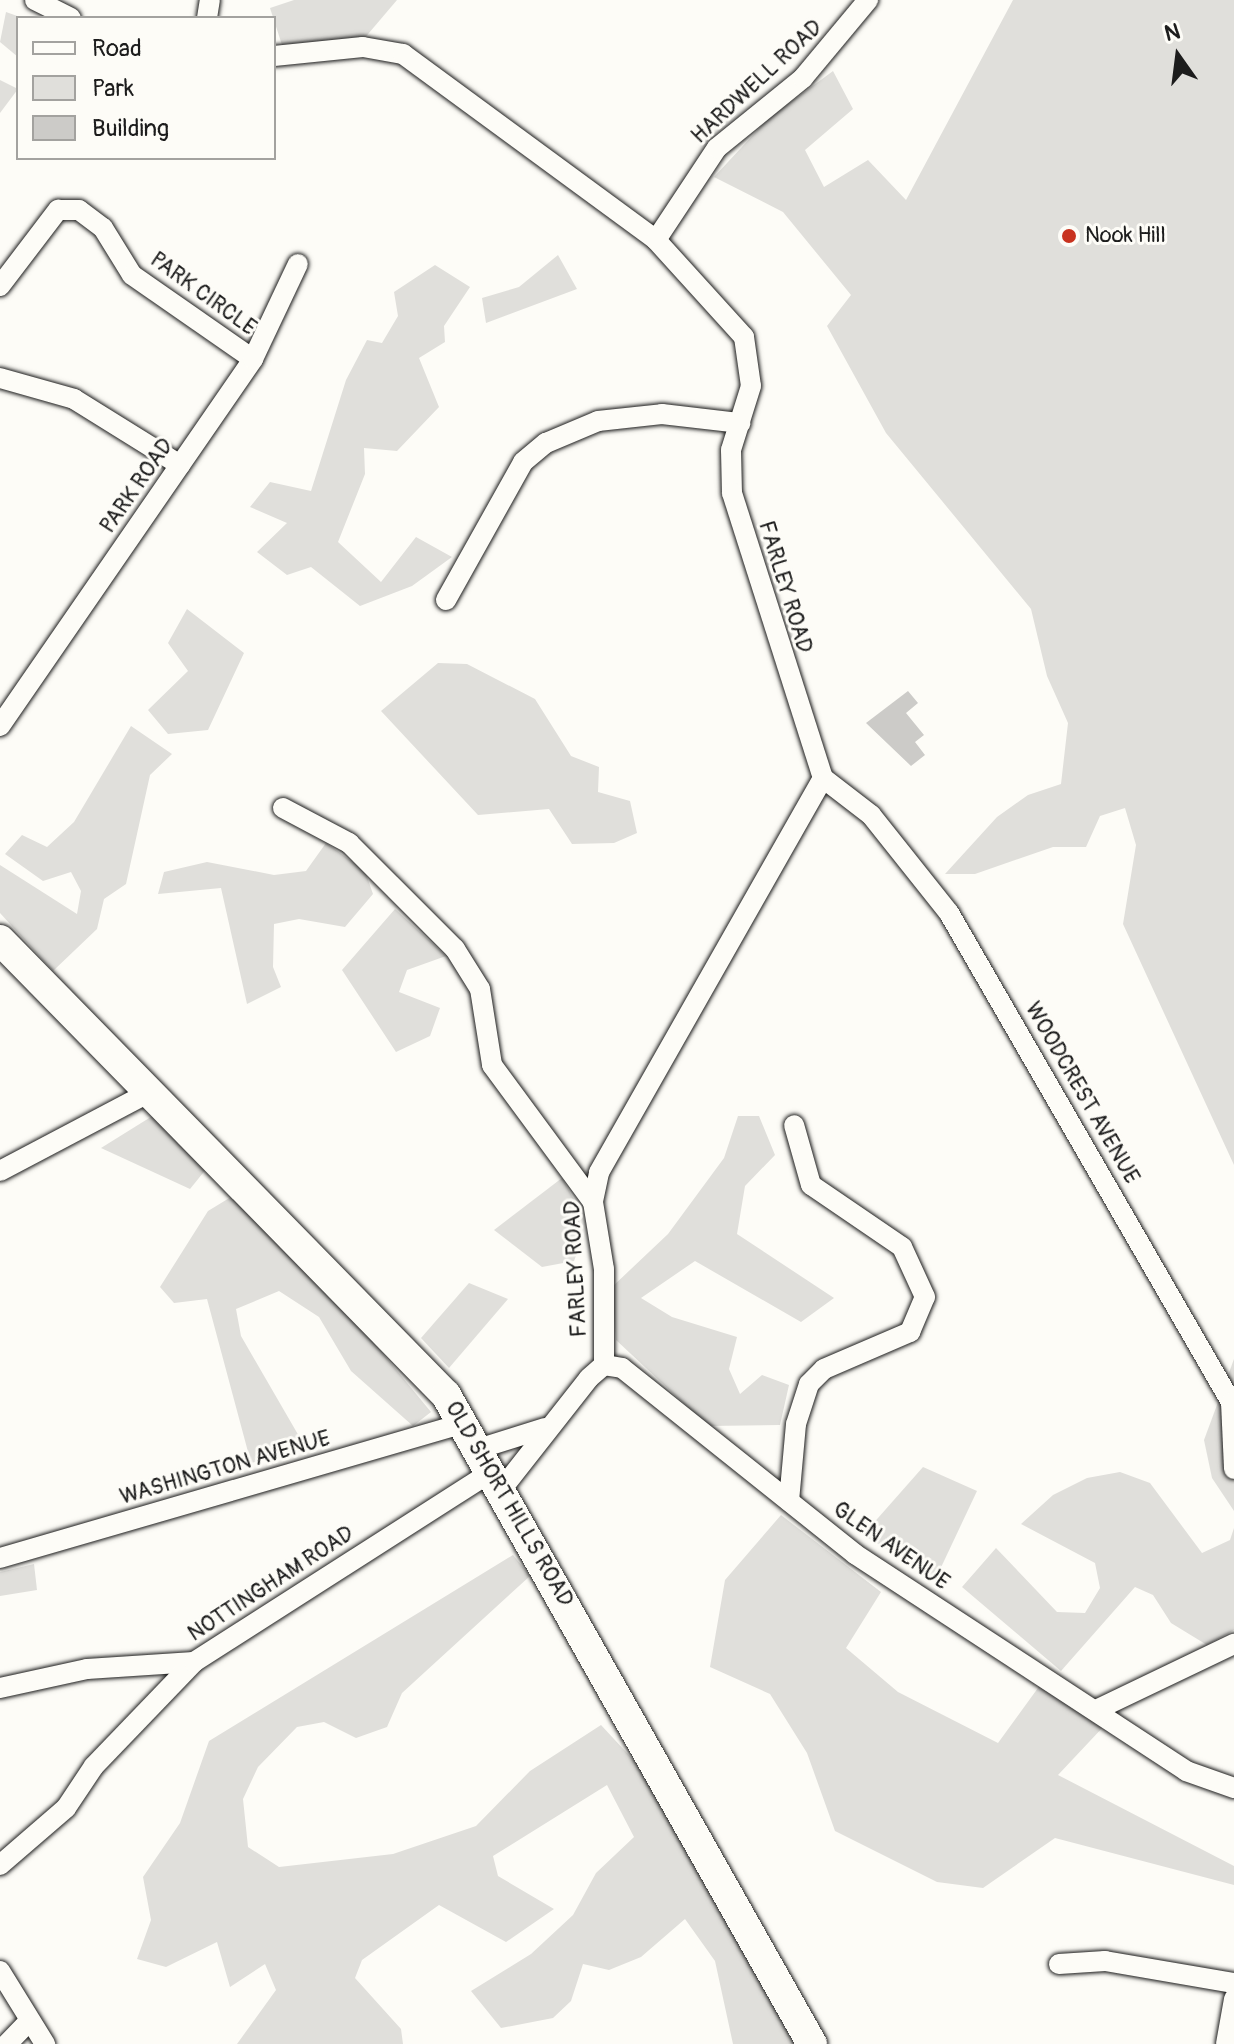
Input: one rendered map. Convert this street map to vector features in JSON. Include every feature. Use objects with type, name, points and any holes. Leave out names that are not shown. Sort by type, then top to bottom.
[{"type":"main road","name":"OLD SHORT HILLS ROAD","points":[[0,940],[426,1370],[483,1458],[812,2044]]},
{"type":"street","points":[[35,0],[67,16]]},
{"type":"street","name":"HARDWELL ROAD","points":[[656,240],[717,148],[803,78],[868,0]]},
{"type":"street","name":"FARLEY ROAD","points":[[276,56],[363,47],[403,54],[656,240],[744,337],[751,386],[731,450],[732,493],[823,778],[763,894],[611,1145],[593,1202],[604,1269],[604,1365]]},
{"type":"street","name":"PARK CIRCLE","points":[[0,286],[58,210],[79,210],[103,228],[132,275],[253,359]]},
{"type":"street","name":"PARK ROAD","points":[[0,726],[253,359],[298,264]]},
{"type":"street","points":[[0,378],[74,399],[180,465]]},
{"type":"street","points":[[446,600],[523,462],[546,443],[598,421],[662,414],[740,423]]},
{"type":"street","name":"WOODCREST AVENUE","points":[[823,778],[871,815],[949,913],[1231,1402],[1234,1469]]},
{"type":"street","points":[[283,808],[349,843],[455,949],[480,989],[492,1065],[593,1202]]},
{"type":"street","points":[[0,1171],[152,1091]]},
{"type":"street","points":[[789,1501],[796,1424],[809,1384],[824,1369],[910,1332],[925,1297],[910,1254],[811,1185],[794,1125]]},
{"type":"street","points":[[483,1458],[552,1425],[604,1365]]},
{"type":"street","name":"GLEN AVENUE","points":[[604,1365],[622,1368],[855,1554],[1186,1771],[1234,1788]]},
{"type":"street","points":[[483,1458],[552,1425]]},
{"type":"street","name":"WASHINGTON AVENUE","points":[[0,1558],[483,1458]]},
{"type":"street","name":"NOTTINGHAM ROAD","points":[[0,1865],[66,1808],[94,1766],[194,1662],[483,1458]]},
{"type":"street","points":[[1096,1710],[1234,1644]]},
{"type":"street","points":[[0,1688],[87,1669],[194,1662]]},
{"type":"street","points":[[1059,1964],[1105,1961],[1234,1983]]},
{"type":"street","points":[[0,1971],[45,2044]]},
{"type":"street","points":[[1226,2044],[1234,1999]]},
{"type":"street","points":[[7,2044],[29,2021]]},
{"type":"green space","points":[[294,0],[397,0],[363,40],[282,45],[276,16],[273,16],[270,8]]},
{"type":"green space","points":[[1013,0],[1234,0],[1234,1165],[1123,924],[1136,845],[1125,808],[1100,816],[1086,847],[1053,847],[975,874],[945,874],[997,817],[1028,795],[1061,784],[1068,723],[1047,676],[1031,609],[886,433],[827,326],[851,295],[783,212],[714,177],[768,119],[833,71],[853,109],[805,150],[824,187],[868,160],[906,200]]},
{"type":"green space","points":[[6,12],[17,16],[16,55],[0,42]]},
{"type":"green space","points":[[0,80],[16,88],[16,92],[0,113]]},
{"type":"green space","points":[[558,255],[577,289],[486,323],[482,298],[519,287]]},
{"type":"green space","points":[[435,265],[470,287],[444,326],[445,342],[419,358],[439,407],[397,451],[364,448],[365,474],[338,542],[381,582],[416,537],[452,557],[412,586],[360,606],[311,567],[287,575],[257,552],[287,523],[250,507],[270,482],[311,491],[346,380],[367,340],[382,343],[398,316],[394,292]]},
{"type":"green space","points":[[187,609],[244,653],[208,730],[168,734],[148,710],[188,671],[168,643]]},
{"type":"green space","points":[[438,663],[467,664],[535,699],[571,756],[599,767],[598,792],[630,801],[637,833],[614,843],[572,844],[549,809],[478,815],[381,711]]},
{"type":"green space","points":[[131,726],[172,754],[150,775],[126,884],[104,899],[97,929],[53,971],[0,913],[0,865],[77,914],[81,891],[71,872],[43,881],[5,854],[22,835],[47,847],[74,822]]},
{"type":"green space","points":[[326,843],[365,871],[373,894],[345,927],[299,919],[274,924],[273,967],[281,987],[247,1004],[221,888],[158,894],[164,872],[207,862],[274,875],[306,871]]},
{"type":"green space","points":[[395,909],[446,956],[407,970],[399,992],[440,1008],[430,1036],[396,1052],[342,970]]},
{"type":"green space","points":[[154,1115],[207,1168],[190,1189],[101,1148]]},
{"type":"green space","points":[[738,1116],[759,1116],[775,1155],[745,1186],[737,1234],[834,1298],[801,1322],[695,1261],[641,1298],[672,1317],[737,1337],[729,1369],[740,1394],[762,1375],[789,1385],[780,1425],[708,1426],[616,1340],[612,1287],[668,1234],[724,1158]]},
{"type":"green space","points":[[562,1178],[577,1205],[582,1240],[574,1261],[542,1267],[494,1230]]},
{"type":"green space","points":[[231,1197],[342,1304],[431,1412],[413,1426],[351,1371],[319,1317],[279,1291],[236,1309],[241,1336],[307,1450],[251,1463],[207,1299],[174,1303],[160,1287],[208,1211]]},
{"type":"green space","points":[[469,1283],[508,1299],[449,1368],[421,1338]]},
{"type":"green space","points":[[1234,1359],[1234,1511],[1212,1478],[1204,1440]]},
{"type":"green space","points":[[923,1467],[977,1491],[936,1578],[863,1535]]},
{"type":"green space","points":[[1120,1472],[1150,1483],[1202,1553],[1230,1540],[1234,1528],[1234,1630],[1207,1645],[1171,1623],[1153,1595],[1135,1587],[1061,1671],[962,1587],[996,1548],[1057,1612],[1085,1613],[1100,1588],[1095,1563],[1021,1524],[1053,1495],[1087,1478]]},
{"type":"green space","points":[[781,1515],[881,1592],[846,1648],[898,1692],[998,1743],[1043,1681],[1105,1725],[1058,1775],[1234,1866],[1234,1885],[1055,1838],[983,1888],[937,1882],[835,1831],[807,1753],[770,1694],[710,1667],[725,1580]]},
{"type":"green space","points":[[513,1555],[530,1576],[402,1693],[387,1727],[356,1738],[324,1722],[297,1727],[258,1767],[243,1799],[248,1847],[279,1867],[393,1854],[476,1826],[530,1771],[601,1725],[652,1780],[795,2044],[733,2044],[715,1961],[685,1919],[641,1957],[609,1970],[583,1964],[571,2001],[553,2018],[501,2028],[471,1991],[531,1954],[573,1915],[596,1873],[634,1837],[607,1785],[493,1856],[498,1876],[554,1909],[506,1942],[439,1905],[362,1960],[355,1978],[401,2029],[403,2044],[237,2044],[276,1990],[265,1964],[230,1987],[217,1942],[166,1967],[137,1959],[151,1920],[143,1877],[180,1823],[209,1741]]},
{"type":"green space","points":[[34,1564],[37,1590],[0,1596],[0,1572]]},
{"type":"building","points":[[908,691],[918,703],[906,713],[924,735],[915,742],[925,755],[911,766],[866,723]]},
{"type":"place","name":"Nook Hill","points":[[1069,236]]}]
